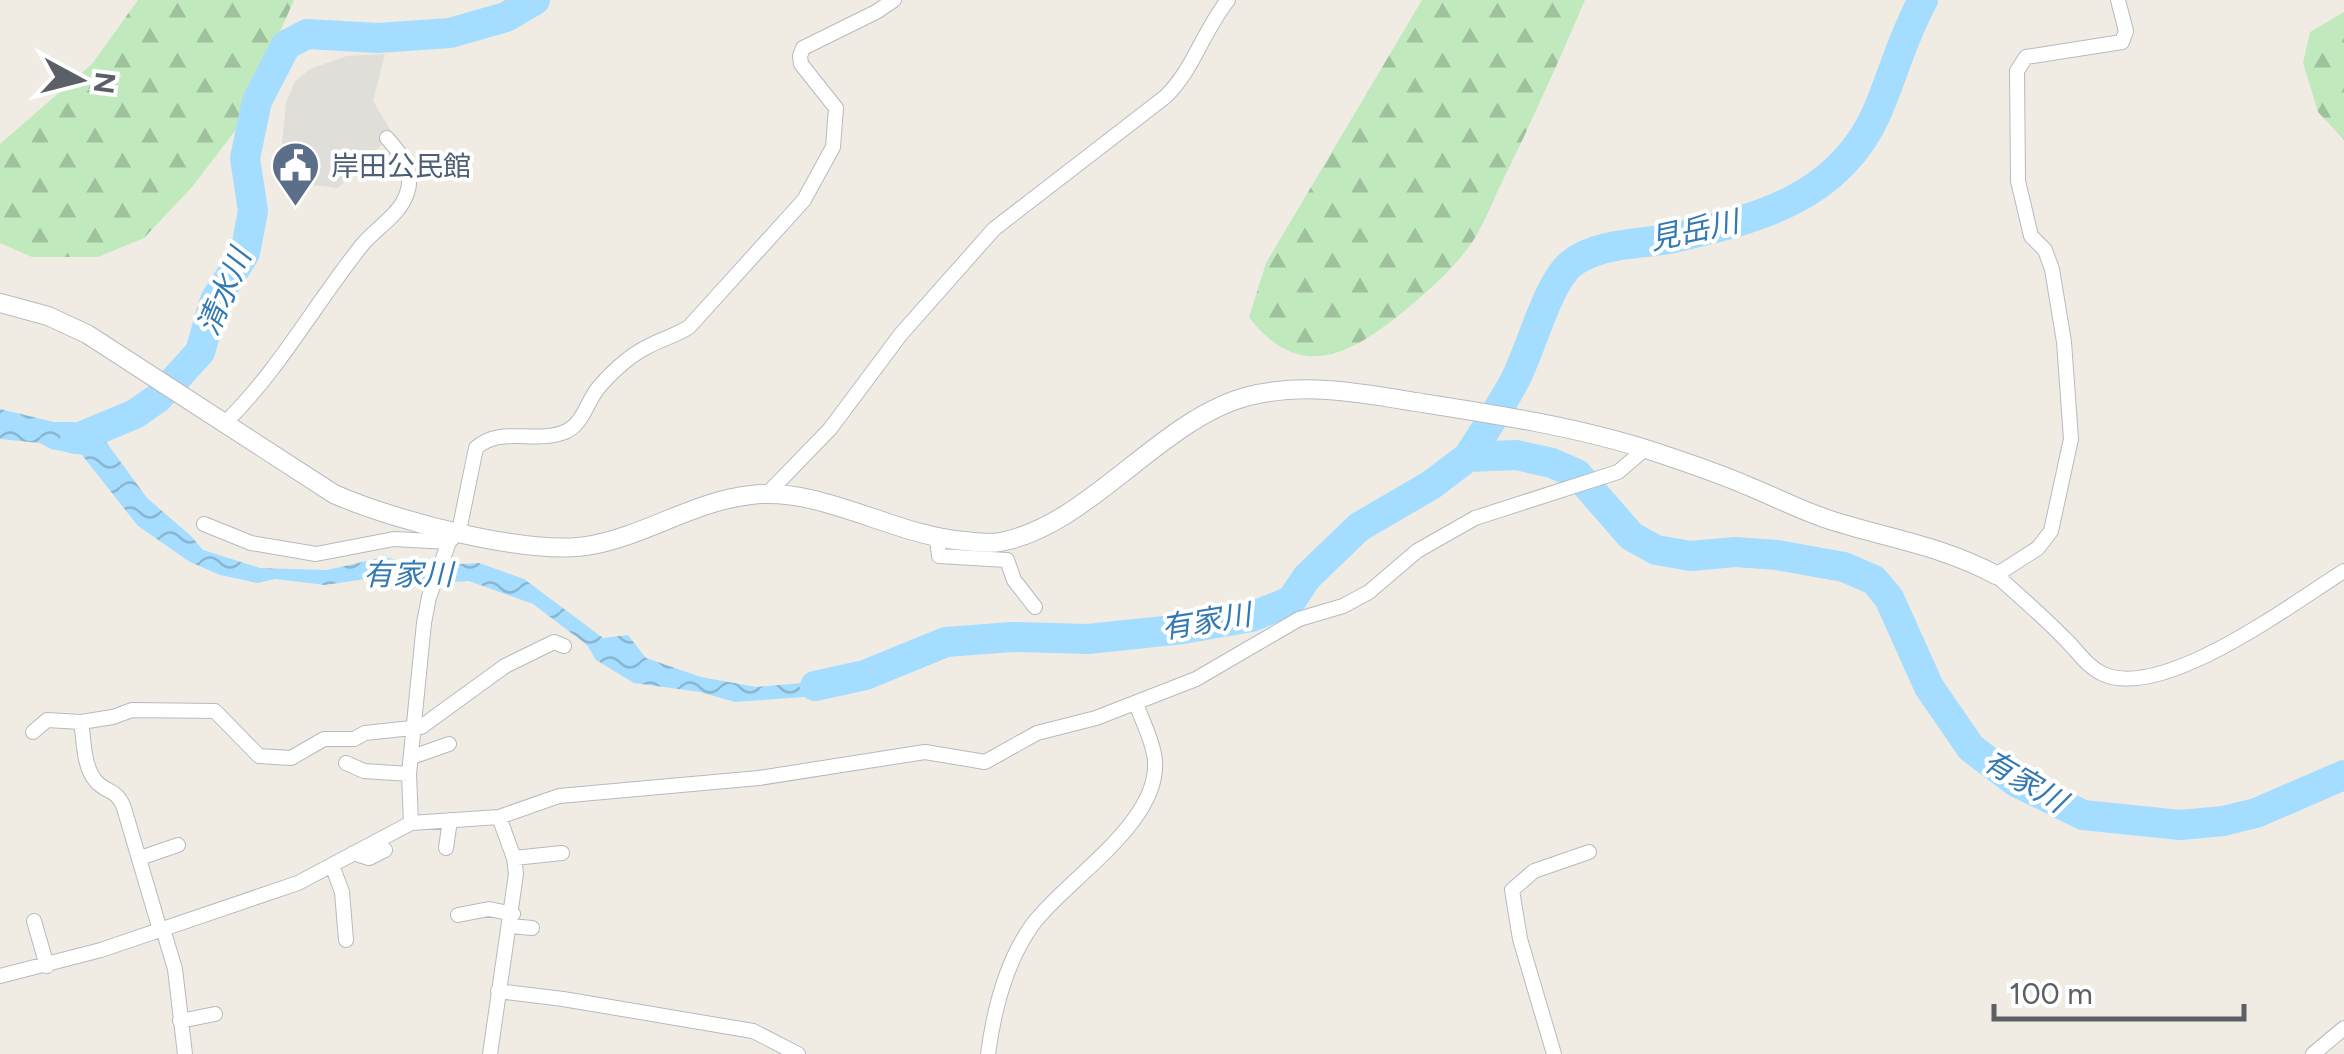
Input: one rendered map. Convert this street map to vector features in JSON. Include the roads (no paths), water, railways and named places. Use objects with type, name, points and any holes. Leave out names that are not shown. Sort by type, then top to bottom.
[{"type":"street","points":[[411,822],[409,774],[429,597],[452,540],[476,448],[502,436],[550,436],[568,431],[579,422],[597,389],[632,354],[675,337],[689,327],[804,200],[833,147],[836,108],[801,64],[803,48],[894,0]]},
{"type":"street","points":[[766,494],[830,429],[901,334],[994,229],[1166,98],[1183,80],[1214,18],[1228,0]]},
{"type":"street","points":[[1996,575],[2038,548],[2051,531],[2071,438],[2064,342],[2052,269],[2028,227],[2018,181],[2017,72],[2026,57],[2122,42],[2126,31],[2118,0]]},
{"type":"street","points":[[226,424],[261,388],[362,246],[404,202],[409,171],[387,138]]},
{"type":"street","points":[[0,303],[72,326],[334,494],[452,540]]},
{"type":"street","points":[[204,524],[251,543],[316,554],[394,539],[553,548],[590,546],[728,499],[766,494],[808,499],[937,539],[997,543],[1048,525],[1188,426],[1247,396],[1291,389],[1342,390],[1522,419],[1645,449],[1828,519],[1968,559],[1996,575],[2088,664],[2103,674],[2134,680],[2199,659],[2344,570]]},
{"type":"street","points":[[0,976],[47,966],[298,883],[411,822],[499,816],[559,796],[759,778],[924,752],[985,762],[1037,733],[1096,718],[1196,678],[1298,619],[1342,606],[1369,592],[1417,551],[1475,518],[1618,472],[1645,449]]},
{"type":"street","points":[[937,539],[939,556],[1007,560],[1014,580],[1034,607]]},
{"type":"street","points":[[33,732],[47,720],[81,722],[113,718],[132,710],[215,712],[259,756],[291,758],[324,739],[354,739],[365,733],[415,728],[438,718],[511,663],[554,642],[564,646]]},
{"type":"street","points":[[988,1054],[993,1016],[1017,949],[1034,922],[1120,836],[1150,789],[1154,755],[1136,704]]},
{"type":"street","points":[[81,722],[94,780],[120,796],[175,969],[185,1054]]},
{"type":"street","points":[[412,757],[448,744]]},
{"type":"street","points":[[346,763],[364,771],[409,774]]},
{"type":"street","points":[[490,1054],[512,920],[514,858],[499,816]]},
{"type":"street","points":[[446,848],[450,820]]},
{"type":"street","points":[[140,858],[178,845]]},
{"type":"street","points":[[353,853],[369,858],[385,850]]},
{"type":"street","points":[[1554,1054],[1520,939],[1512,890],[1534,871],[1589,852]]},
{"type":"street","points":[[514,858],[562,853]]},
{"type":"street","points":[[332,864],[342,892],[346,940]]},
{"type":"street","points":[[458,915],[489,909],[532,928]]},
{"type":"street","points":[[34,921],[47,966]]},
{"type":"street","points":[[498,991],[563,998],[753,1031],[798,1054]]},
{"type":"street","points":[[180,1021],[215,1014]]},
{"type":"street","points":[[2313,1054],[2344,1028]]},
{"type":"water","points":[[0,409],[54,422],[75,422],[104,439],[147,498],[203,550],[260,568],[327,570],[384,557],[423,566],[479,563],[524,579],[603,638],[628,635],[646,658],[701,677],[756,687],[871,677],[804,697],[735,702],[700,692],[634,683],[596,660],[587,645],[533,604],[469,581],[404,588],[372,578],[325,585],[275,579],[258,583],[220,575],[190,562],[138,526],[82,455],[40,443],[0,439]]},
{"type":"waterway","name":"清水川","points":[[75,439],[135,414],[158,398],[200,352],[215,300],[245,253],[253,211],[245,158],[257,101],[286,45],[307,34],[378,38],[450,33],[506,17],[535,0]]},
{"type":"waterway","name":"見岳川","points":[[1468,457],[1515,380],[1547,301],[1571,264],[1606,248],[1735,223],[1818,185],[1861,142],[1923,0]]},
{"type":"waterway","name":"有家川","points":[[815,686],[865,675],[946,642],[1012,637],[1088,639],[1251,617],[1291,601],[1307,577],[1359,527],[1431,485],[1468,457],[1516,455],[1552,463],[1577,474],[1631,536],[1656,550],[1691,556],[1735,552],[1777,555],[1844,567],[1874,580],[1889,598],[1929,687],[1971,748],[2016,782],[2083,815],[2180,825],[2223,821],[2256,813],[2344,775]]},
{"type":"place","name":"岸田公民館","points":[[296,208]]}]
